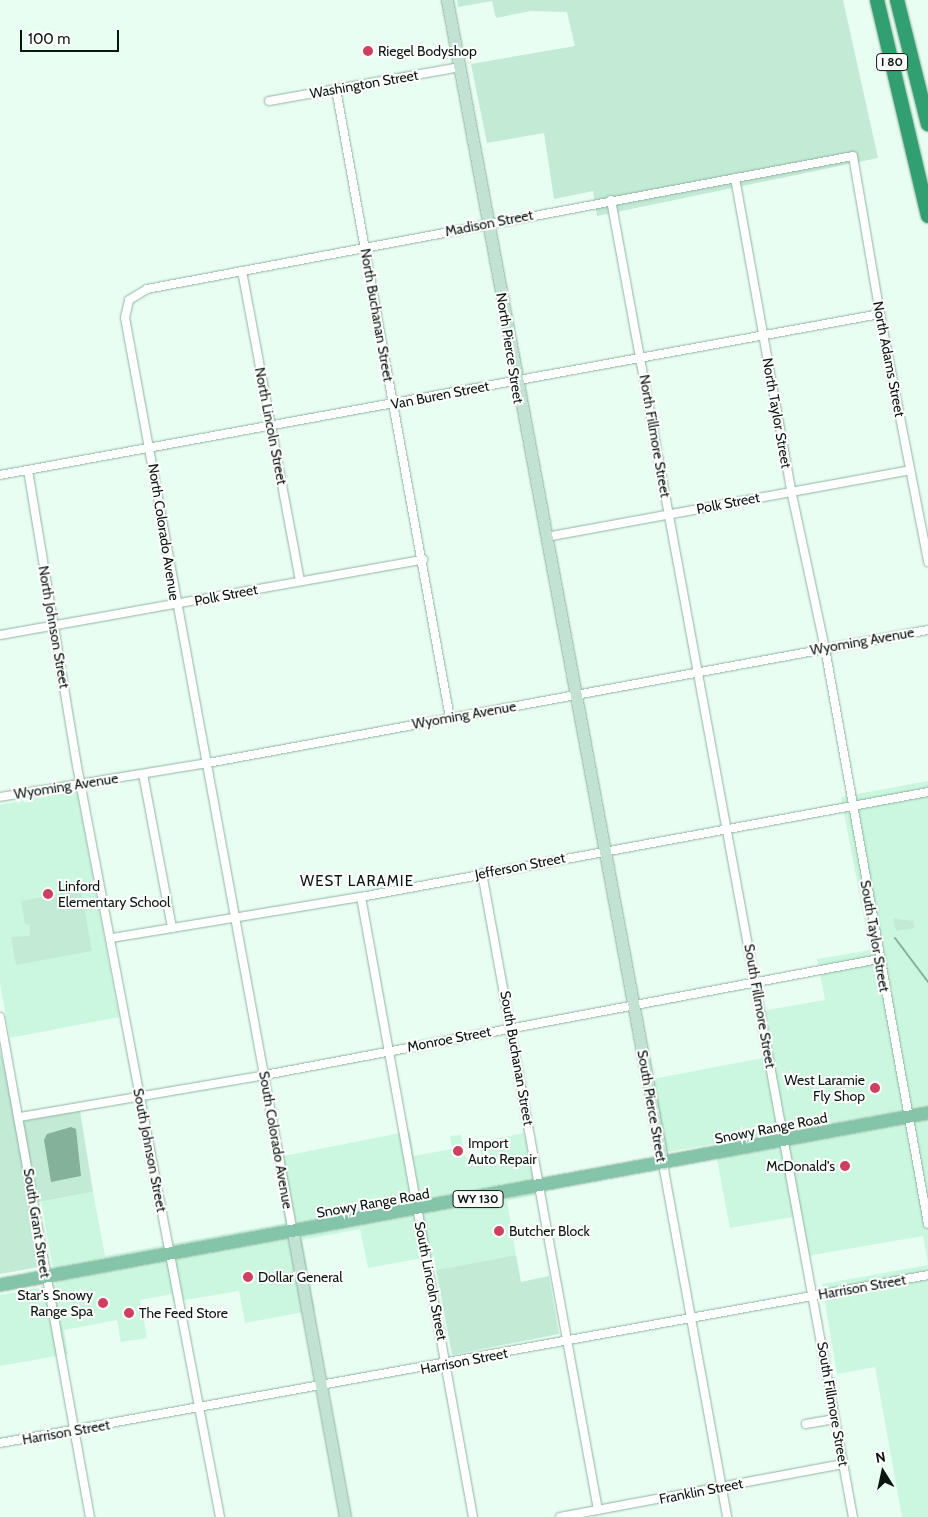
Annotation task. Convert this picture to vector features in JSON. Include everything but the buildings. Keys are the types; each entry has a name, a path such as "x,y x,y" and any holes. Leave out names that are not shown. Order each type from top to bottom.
{"highway":[{"name":"I 80","path":"876,0 928,216"},
{"name":"I 80","path":"897,0 928,122"}],"main road":[{"name":"North Pierce Street","path":"447,0 490,223 515,381 575,695"},
{"name":"South Pierce Street","path":"575,695 606,850 663,1164"},
{"name":"Snowy Range Road","path":"3,1283 293,1233 928,1113"},
{"name":"South Colorado Avenue","path":"293,1233 345,1517"}],"street":[{"name":"Washington Street","path":"269,101 459,67"},
{"name":"North Buchanan Street","path":"336,89 361,235 366,246 392,404 423,560 450,718"},
{"name":"Madison Street","path":"128,300 147,289 366,246 853,156"},
{"name":"North Adams Street","path":"853,156 880,314 928,562"},
{"name":"North Taylor Street","path":"735,178 791,490 825,648"},
{"name":"North Fillmore Street","path":"611,200 698,672"},
{"name":"North Lincoln Street","path":"242,271 300,581"},
{"name":"North Colorado Avenue","path":"128,300 125,318 150,448 176,604 208,763"},
{"name":"Van Buren Street","path":"0,475 880,314"},
{"name":"North Johnson Street","path":"28,470 81,783"},
{"name":"Polk Street","path":"546,537 791,490 910,470"},
{"name":"Polk Street","path":"0,636 423,560"},
{"name":"Wyoming Avenue","path":"0,797 208,763 928,630"},
{"name":"South Taylor Street","path":"825,648 879,960 928,1224"},
{"name":"South Fillmore Street","path":"698,672 814,1295 853,1517"},
{"name":"South Colorado Avenue","path":"208,763 293,1233"},
{"path":"143,774 172,928"},
{"name":"South Johnson Street","path":"81,783 112,938 140,1097 220,1517"},
{"name":"Jefferson Street","path":"112,938 361,897 727,827 928,792"},
{"name":"South Buchanan Street","path":"482,873 512,1028 598,1510"},
{"name":"South Lincoln Street","path":"361,897 473,1517"},
{"name":"Monroe Street","path":"20,1116 265,1075 756,981 879,960"},
{"name":"South Grant Street","path":"0,1017 20,1116 46,1277 90,1517"},
{"name":"South Pierce Street","path":"663,1164 727,1517"},
{"name":"Harrison Street","path":"0,1444 928,1275"},
{"path":"806,1424 835,1419"},
{"name":"Franklin Street","path":"560,1517 843,1464"}],"shaded area":[{"path":"457,0 843,0 878,158 597,216 593,191 554,199 544,133 487,143 471,64 575,46 567,12 531,11 496,18 492,1 458,7"},
{"path":"928,781 928,1263 923,1236 801,1257 793,1217 730,1228 714,1144 655,1154 642,1081 763,1058 756,1012 825,1000 817,959 870,950 841,797"},
{"name":"Linford Elementary School","path":"77,791 119,1017 10,1038 0,984 0,805"},
{"path":"81,890 92,951 16,965 11,937 30,936 30,925 25,924 21,901"},
{"path":"893,918 913,921 915,928 896,931"},
{"path":"0,1049 17,1122 80,1111 93,1192 28,1204 39,1267 0,1274"},
{"path":"71,1127 76,1129 81,1176 51,1182 44,1140 47,1134"},
{"path":"410,1131 414,1156 452,1149 450,1136 461,1135 465,1158 481,1155 478,1142 524,1133 537,1195 507,1201 516,1255 436,1270 434,1256 368,1268 360,1229 302,1240 315,1310 245,1323 239,1291 173,1302 172,1294 140,1300 147,1338 121,1342 117,1320 64,1330 68,1354 0,1366 0,1295 56,1285 41,1202 93,1192 105,1256 285,1223 274,1158"},
{"path":"516,1255 521,1282 549,1276 559,1334 452,1355 436,1270"},
{"path":"928,1265 928,1517 902,1517 875,1367 837,1374 822,1284"}],"waterway":[{"path":"895,938 928,982"}],"place":[{"name":"Riegel Bodyshop","path":"368,51"},
{"name":"Linford Elementary School","path":"48,894"},
{"name":"West Laramie Fly Shop","path":"875,1088"},
{"name":"Import Auto Repair","path":"458,1151"},
{"name":"McDonald's","path":"845,1166"},
{"name":"Butcher Block","path":"499,1231"},
{"name":"Dollar General","path":"248,1277"},
{"name":"Star's Snowy Range Spa","path":"103,1303"},
{"name":"The Feed Store","path":"129,1313"}],"district":[{"name":"WEST LARAMIE","path":"357,882"}]}
